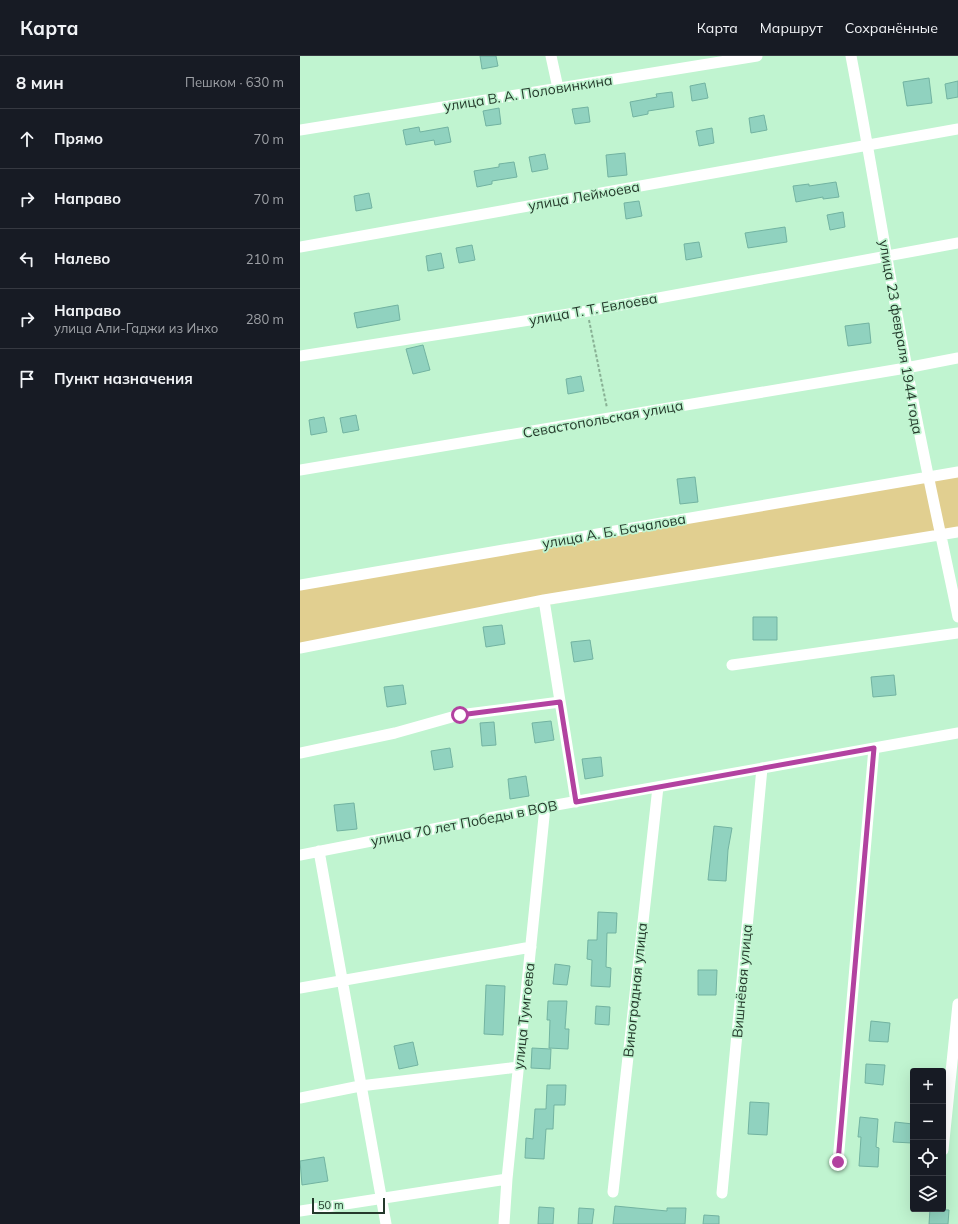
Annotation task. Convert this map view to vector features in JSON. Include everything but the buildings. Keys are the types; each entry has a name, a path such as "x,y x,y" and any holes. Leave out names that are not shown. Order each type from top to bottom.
{"street":[{"path":"551,56 558,88"},
{"name":"улица В. А. Половинкина","path":"300,130 757,56"},
{"name":"улица 23 февраля 1944 года","path":"851,56 868,145 906,368 927,477 958,617"},
{"name":"улица Леймоева","path":"300,247 958,129"},
{"name":"улица Т. Т. Евлоева","path":"300,356 588,311 958,243"},
{"name":"Севастопольская улица","path":"300,470 958,358"},
{"name":"улица А. Б. Бачалова","path":"300,585 958,472"},
{"path":"300,648 544,600 958,532"},
{"path":"544,600 576,802"},
{"path":"732,665 958,632"},
{"path":"300,753 395,733 460,715 560,702"},
{"name":"улица 70 лет Победы в ВОВ","path":"300,855 545,807 958,733"},
{"path":"838,1162 874,748"},
{"name":"Вишнёвая улица","path":"722,1193 762,768"},
{"name":"Виноградная улица","path":"613,1192 658,787"},
{"name":"улица Тумгоева","path":"504,1224 518,1067 545,807"},
{"path":"319,851 386,1224"},
{"path":"300,988 531,948"},
{"path":"944,1140 958,1004"},
{"path":"300,1098 360,1086 518,1067"},
{"path":"300,1211 507,1180"}],"path":[{"path":"588,311 609,418"}],"shaded area":[{"path":"958,472 958,532 300,649 300,585"}],"route":[{"path":"460,715 560,702 576,802 874,748 838,1162"}]}
